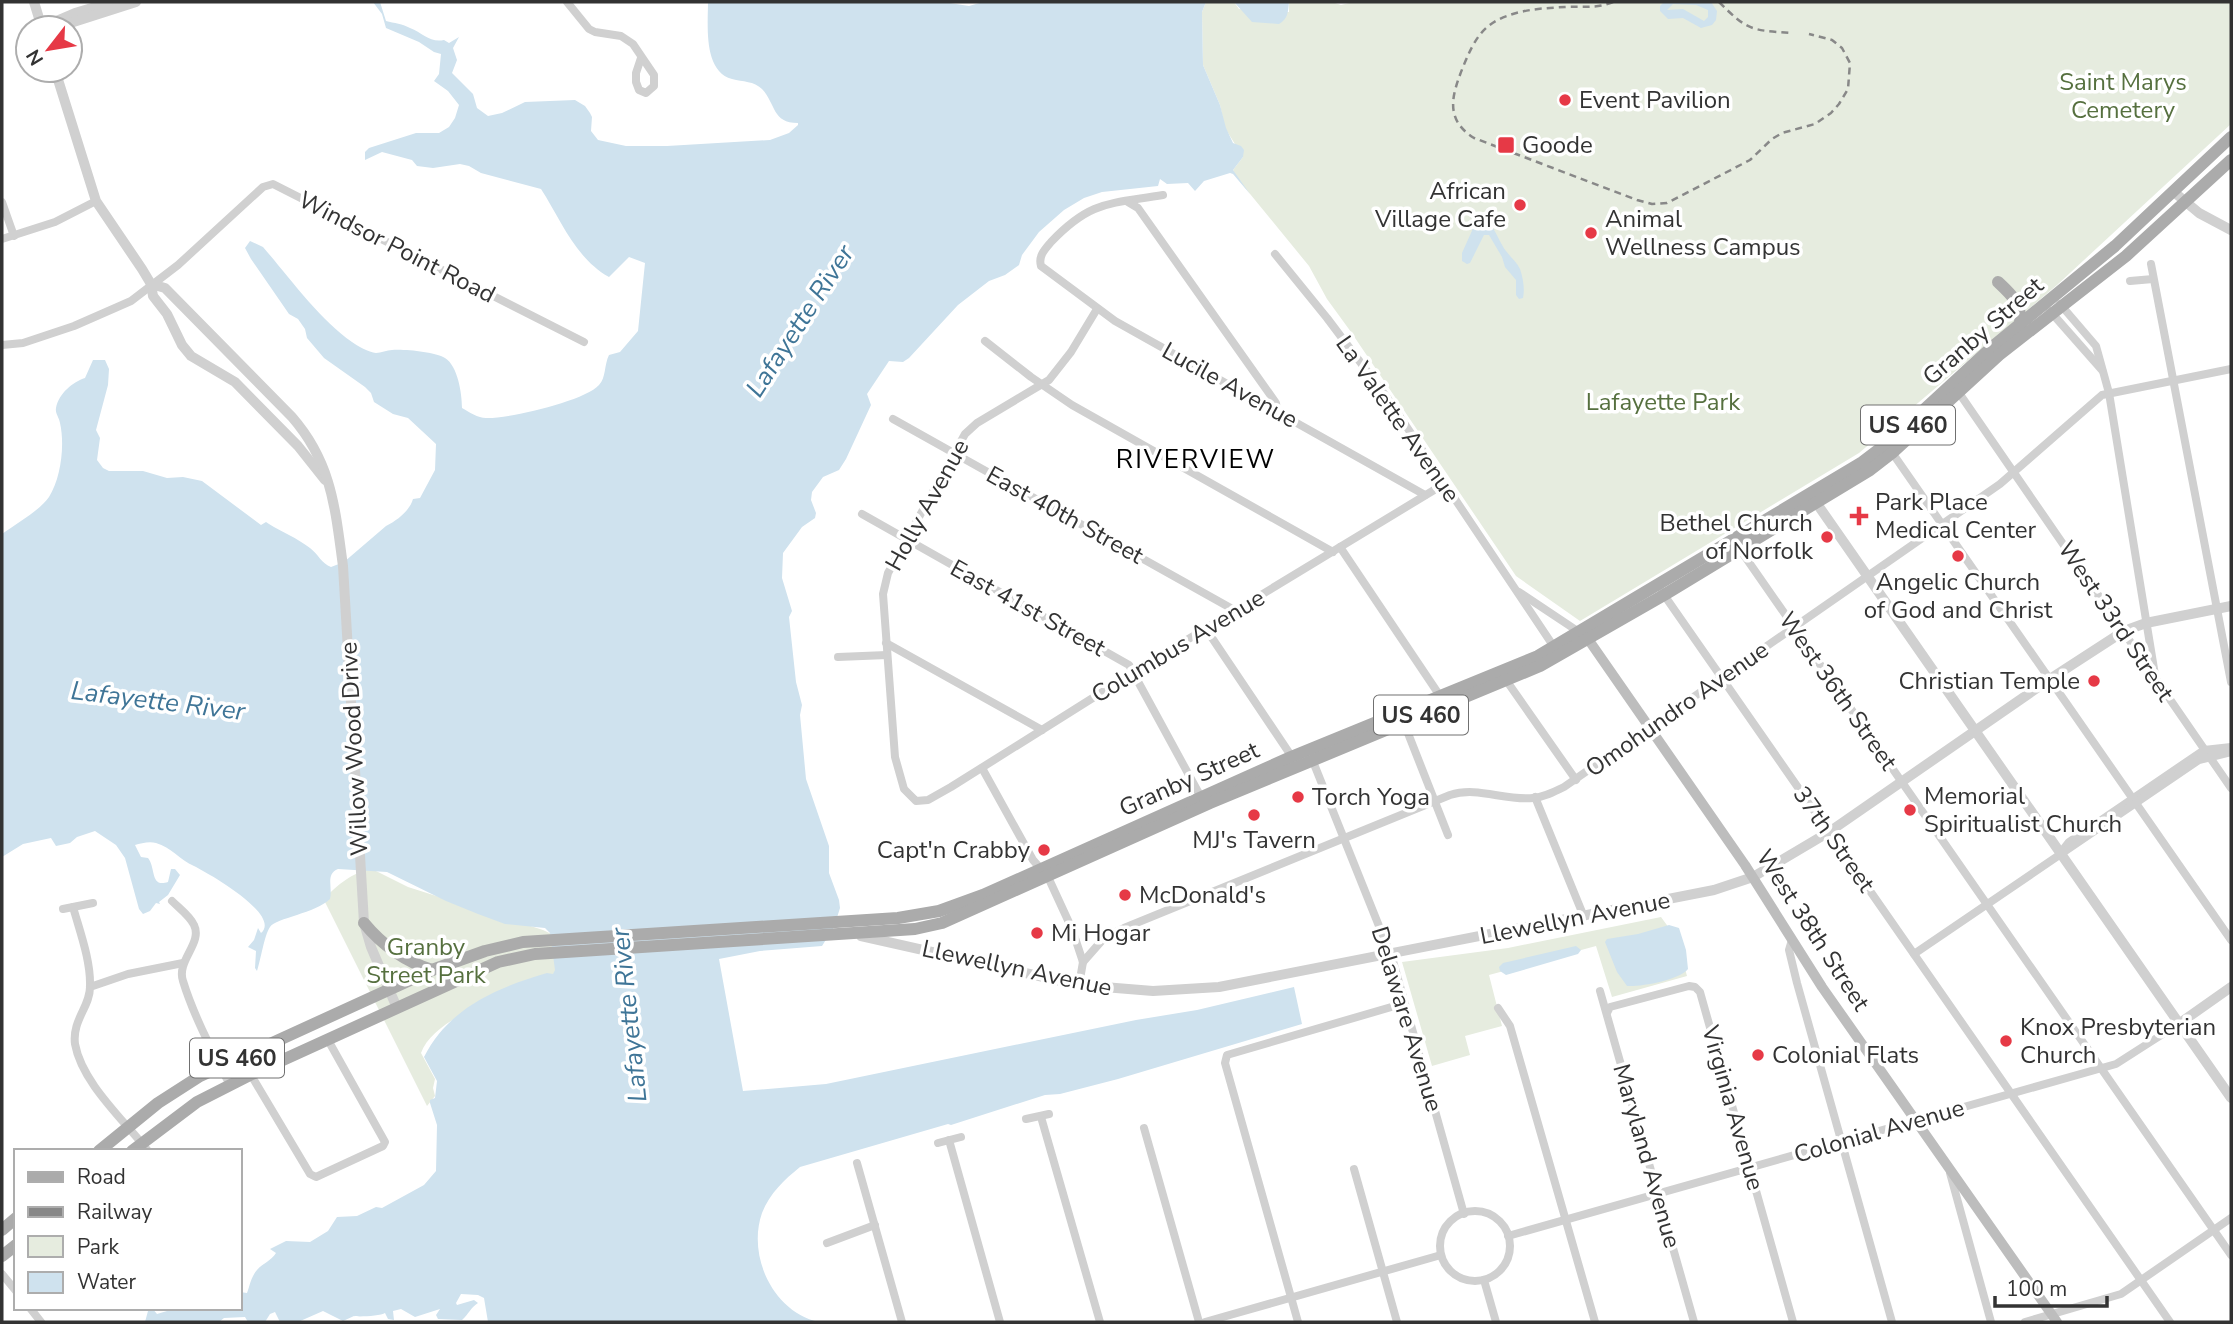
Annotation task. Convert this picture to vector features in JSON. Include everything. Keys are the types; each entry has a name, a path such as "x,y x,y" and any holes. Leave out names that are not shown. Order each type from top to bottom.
{"main road":[{"name":"US 460","path":"2174,192 2231,137"},
{"name":"US 460","path":"2185,203 2231,160"},
{"name":"Granby Street","path":"1956,388 1999,355 2174,192"},
{"name":"Granby Street","path":"101,1149 178,1088 220,1066 432,970 512,944 592,936 849,927 915,929 942,923 1203,800 1402,717 1540,666 1584,636 1813,498 1870,470 1889,448 1956,388 2020,324 2053,306 2126,256 2185,203"},
{"path":"1998,282 2016,300 2020,310 2020,324"},
{"name":"Granby Street","path":"1402,717 1440,696 1584,636"},
{"name":"West 38th Street","path":"1584,636 1651,727 1792,940 2054,1319"},
{"path":"364,923 395,953 432,970"},
{"name":"Granby Street","path":"141,1148 178,1114 230,1085 470,973 515,958 849,927"}],"street":[{"path":"73,14 112,2"},
{"path":"84,19 136,2"},
{"path":"567,2 589,29 602,34 615,34 628,40 640,53 641,58"},
{"name":"Willow Wood Drive","path":"59,84 96,201 151,284 153,296 167,314 187,352 235,382 298,446 329,486"},
{"name":"Windsor Point Road","path":"2,345 23,343 99,316 131,301 178,265 263,187 272,184 584,342"},
{"path":"2174,192 2207,218 2231,230"},
{"path":"1126,201 1163,195"},
{"path":"2,239 55,222 96,201"},
{"path":"1126,201 1138,208 1276,403 1277,412"},
{"name":"Lucile Avenue","path":"1126,201 1100,205 1076,219 1046,247 1041,256 1041,266 1097,309 1426,495"},
{"path":"2,202 14,236"},
{"name":"La Valette Avenue","path":"1275,254 1388,399 1553,647"},
{"path":"2151,264 2231,681"},
{"path":"2130,281 2153,279"},
{"name":"Willow Wood Drive","path":"151,284 164,288 292,417 318,452 329,486 340,543 364,923 371,947 397,1008"},
{"path":"2053,306 2104,372 2155,678"},
{"name":"Holly Avenue","path":"911,797 904,789 895,757 884,583 965,434 977,423 1049,380 1071,352 1097,309"},
{"path":"985,341 1041,385 1127,437 1337,550 1440,696"},
{"name":"Omohundro Avenue","path":"1083,962 1105,937 1124,928 1460,792 1535,797 1555,791 1576,780 2015,473 2093,401 2109,393 2231,369"},
{"name":"West 33rd Street","path":"1956,388 2231,789"},
{"name":"East 40th Street","path":"892,419 1236,611"},
{"path":"1889,448 2231,940"},
{"name":"Columbus Avenue","path":"911,797 916,801 928,800 1444,484"},
{"path":"1813,498 2231,1098"},
{"name":"East 41st Street","path":"862,514 1129,665 1203,800"},
{"name":"West 36th Street","path":"1737,544 2231,1255"},
{"name":"La Valette Avenue","path":"1514,588 1584,636"},
{"name":"37th Street","path":"1661,591 2170,1322"},
{"name":"Llewellyn Avenue","path":"849,927 1079,985 1153,991 1219,987 1714,890 1752,877 1829,832 2124,631 2146,623 2231,606"},
{"path":"1206,629 1294,761"},
{"path":"886,643 1042,730"},
{"path":"838,657 887,654"},
{"path":"1506,680 1576,780"},
{"path":"1402,717 1448,835"},
{"path":"1914,954 2060,853 2072,848 2134,801 2206,753 2231,750"},
{"name":"Delaware Avenue","path":"1310,755 1391,955 1464,1214"},
{"path":"982,768 1033,859 1045,873 1072,929 1083,962 1079,985"},
{"path":"1535,797 1584,917"},
{"path":"172,901 193,922 196,930 183,963 183,981 230,1085"},
{"path":"63,909 93,903"},
{"path":"73,907 86,957 90,987 76,1024 75,1043 89,1078 129,1126 141,1148"},
{"path":"1792,940 1789,950 1892,1322"},
{"path":"90,987 128,974 183,963"},
{"name":"Virginia Avenue","path":"1607,1013 1610,1007 1637,999 1689,986 1698,989 1793,1322"},
{"name":"Colonial Avenue","path":"1508,1236 2102,1069 2116,1064 2231,987"},
{"name":"Maryland Avenue","path":"1600,991 1694,1322"},
{"path":"1298,1322 1225,1063 1227,1055 1405,1003"},
{"path":"1498,1008 1510,1026 1595,1322"},
{"path":"243,1056 310,1174 316,1177 383,1146 385,1142 328,1040"},
{"path":"1026,1119 1045,1115 1100,1322"},
{"path":"1144,1128 1199,1322"},
{"path":"938,1143 961,1136"},
{"path":"949,1140 1000,1322"},
{"path":"857,1163 902,1322"},
{"path":"1948,1166 1991,1322"},
{"path":"1354,1168 1397,1322"},
{"path":"1464,1214 1488,1214 1502,1224 1508,1236 1510,1249 1505,1263 1496,1274 1484,1280 1471,1281 1457,1276 1441,1255 1444,1232 1453,1220 1464,1214"},
{"path":"2025,1322 2054,1319 2115,1297 2231,1218"},
{"path":"827,1243 834,1238 875,1225"},
{"path":"1205,1322 1441,1255"},
{"path":"2,1274 14,1289"},
{"path":"1484,1280 1496,1322"}],"green space":[{"path":"1206,2 1234,2 1239,9 1289,12 1289,2 1332,2 1341,5 1354,2 2231,2 2231,124 2057,285 1859,453 1580,621 1516,576 1327,299 1309,266 1237,178 1233,170 1243,157 1225,128 1220,105 1203,65 1202,12"},
{"name":"Granby Street Park","path":"366,870 376,871 408,887 543,930 560,938 555,978 480,1006 443,1027 429,1039 421,1053 435,1079 435,1096 427,1106 324,900 343,882"},
{"path":"1661,917 1677,939 1687,976 1612,997 1596,946 1489,975 1502,1026 1465,1036 1470,1055 1432,1066 1402,962 1508,948"}],"water":[{"name":"Lafayette River","path":"373,2 380,2 386,21 435,40 449,43 459,37 453,48 457,60 452,73 473,94 477,108 488,116 502,113 525,102 575,100 590,113 591,131 598,140 626,146 667,146 770,140 789,133 798,125 779,116 759,86 732,79 716,67 709,46 708,2 943,2 969,6 983,2 1206,2 1202,12 1203,65 1233,143 1244,150 1243,157 1233,170 1250,194 1230,173 1204,181 1195,191 1188,183 1167,184 1160,179 1158,186 1102,192 1084,198 1064,210 1039,232 1022,255 1019,265 1005,275 989,281 958,305 909,358 903,362 889,361 867,394 871,405 846,459 839,470 823,477 812,492 815,518 802,527 783,553 782,578 792,611 789,617 796,682 802,705 800,715 806,779 829,846 829,873 840,908 834,927 822,946 760,951 719,959 743,1091 826,1084 1136,1020 1197,1010 1294,987 1302,1024 1118,1079 1060,1094 1045,1095 951,1125 800,1167 778,1187 765,1206 758,1230 758,1247 761,1264 777,1294 789,1307 819,1322 488,1322 484,1298 461,1294 457,1305 474,1300 478,1303 462,1320 438,1319 436,1315 440,1309 415,1317 401,1309 393,1311 394,1320 388,1319 385,1313 354,1316 343,1321 323,1311 298,1322 280,1322 275,1312 270,1314 265,1322 248,1322 245,1317 224,1318 219,1322 145,1322 149,1310 157,1314 170,1310 242,1310 242,1292 247,1293 255,1273 276,1253 270,1249 286,1241 310,1242 328,1231 337,1217 357,1216 376,1207 382,1208 424,1185 436,1171 437,1125 430,1100 435,1098 437,1081 424,1057 434,1040 460,1013 476,1002 510,986 547,973 553,974 555,970 550,933 545,928 505,924 446,901 387,872 334,871 330,899 316,908 270,927 257,971 256,951 248,947 258,928 261,933 265,925 261,916 241,895 161,845 151,842 135,845 141,857 148,858 158,882 168,882 171,869 175,869 180,875 160,904 156,903 150,911 143,914 139,909 125,858 116,845 95,831 77,837 70,843 56,846 51,838 23,844 2,857 2,534 39,508 49,497 59,471 62,451 60,421 56,410 58,403 67,389 85,378 93,360 105,360 109,369 108,385 96,430 100,438 97,460 103,468 109,471 143,471 167,478 183,477 202,481 261,525 266,522 305,544 331,567 344,562 403,514 413,499 420,498 435,470 436,444 408,418 393,414 374,402 365,387 324,358 307,338 298,319 289,314 251,259 245,248 250,241 263,247 317,310 340,333 357,345 376,353 390,350 412,351 445,358 456,374 462,408 483,418 511,416 546,408 591,391 601,382 609,355 620,352 638,331 645,263 629,257 609,277 597,269 578,249 541,189 481,173 460,164 433,168 417,166 412,160 382,152 365,160 365,152 369,148 416,133 439,133 449,127 459,105 448,91 434,81 439,74 441,54 386,28 382,14"},
{"path":"1234,2 1289,2 1286,17 1279,24 1252,22"},
{"path":"1664,2 1711,2 1717,11 1716,20 1712,25 1701,28 1683,18 1668,19 1660,11","holes":["1673,4 1696,5 1708,10 1708,17 1704,21 1683,9 1667,10"]},
{"path":"1474,214 1490,223 1519,267 1523,298 1519,299 1516,295 1516,280 1505,267 1489,235 1484,235 1470,263 1462,261 1462,253 1475,224 1471,217"},
{"path":"1669,925 1679,928 1686,950 1688,969 1668,979 1627,986 1617,972 1605,942 1607,939"},
{"path":"1576,946 1581,950 1578,954 1506,975 1500,971 1499,967 1503,963"}],"railway":[{"path":"1613,2 1596,6 1521,12 1498,20 1484,30 1467,58 1454,97 1454,115 1464,131 1474,138 1637,200 1652,204 1667,203 1750,160 1782,133 1815,124 1839,104 1848,89 1850,63 1842,48 1832,40 1809,34"},
{"path":"1719,2 1744,24 1758,30 1791,33"}],"place":[{"name":"Event Pavilion","path":"1565,100"},
{"name":"Goode","path":"1506,145"},
{"name":"African Village Cafe","path":"1520,205"},
{"name":"Animal Wellness Campus","path":"1591,233"},
{"name":"Park Place Medical Center","path":"1859,516"},
{"name":"Bethel Church of Norfolk","path":"1827,537"},
{"name":"Angelic Church of God and Christ","path":"1958,556"},
{"name":"Christian Temple","path":"2094,681"},
{"name":"Torch Yoga","path":"1298,797"},
{"name":"Memorial Spiritualist Church","path":"1910,810"},
{"name":"MJ's Tavern","path":"1254,815"},
{"name":"Capt'n Crabby","path":"1044,850"},
{"name":"McDonald's","path":"1125,895"},
{"name":"Mi Hogar","path":"1037,933"},
{"name":"Knox Presbyterian Church","path":"2006,1041"},
{"name":"Colonial Flats","path":"1758,1055"}],"district":[{"name":"RIVERVIEW","path":"1196,459"}],"park label":[{"name":"Saint Marys Cemetery","path":"2123,96"},
{"name":"Lafayette Park","path":"1663,402"}]}
